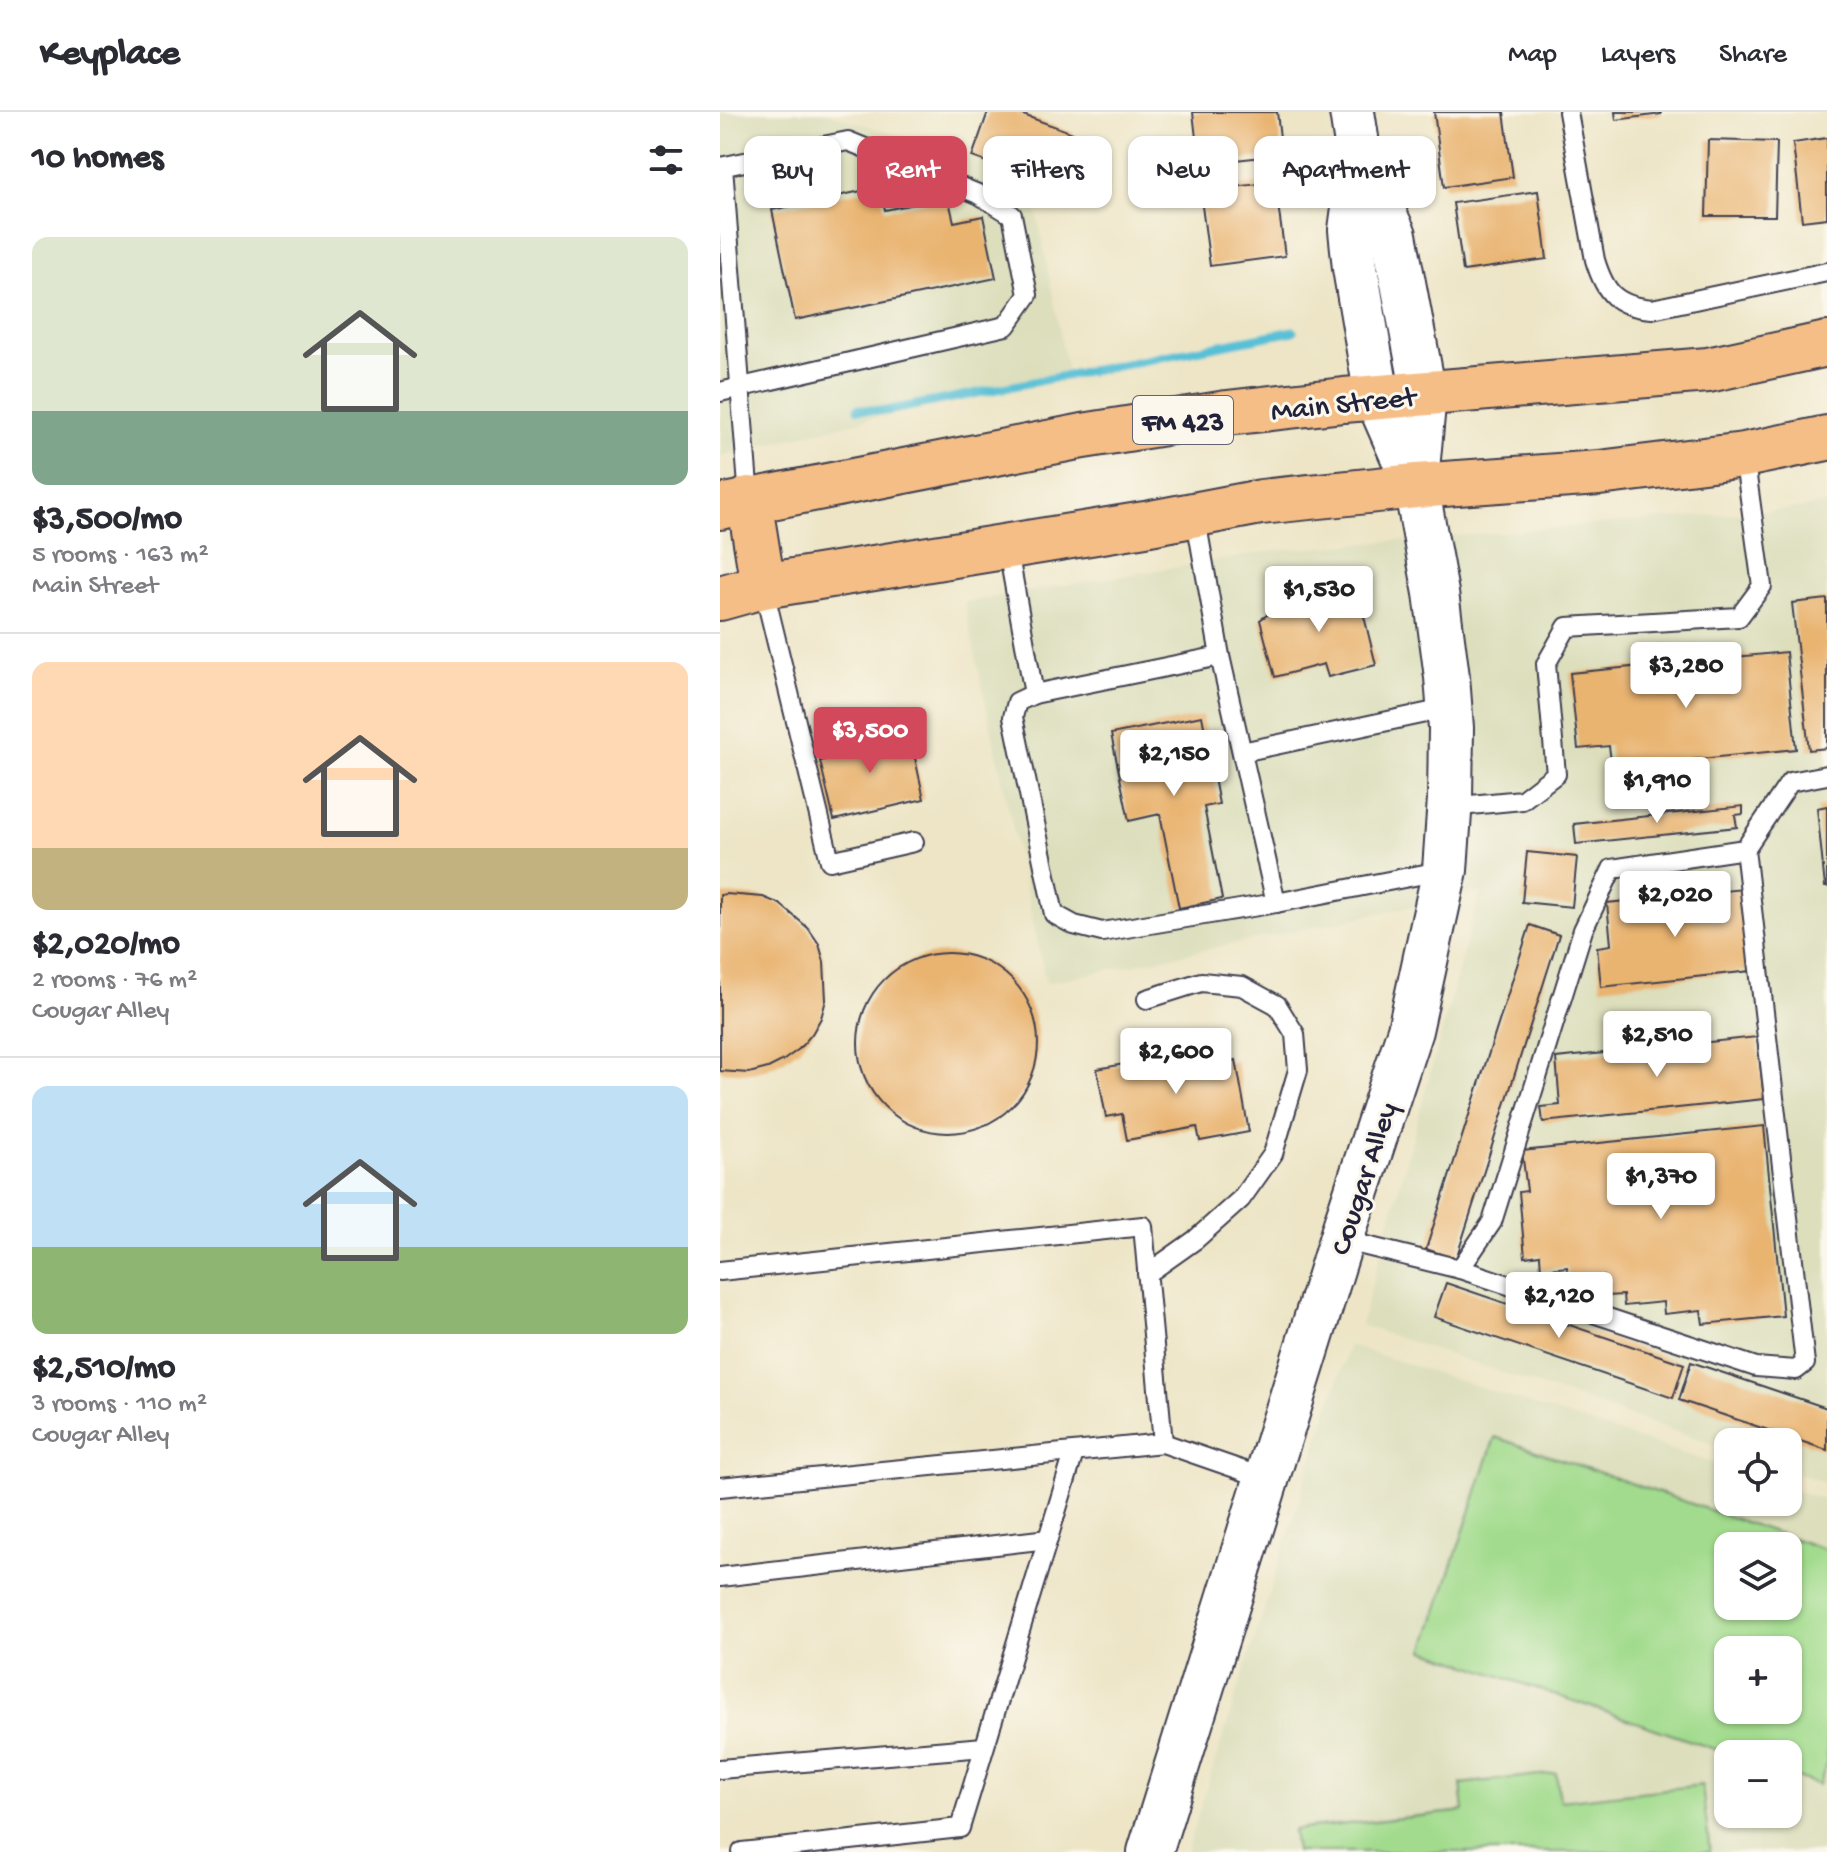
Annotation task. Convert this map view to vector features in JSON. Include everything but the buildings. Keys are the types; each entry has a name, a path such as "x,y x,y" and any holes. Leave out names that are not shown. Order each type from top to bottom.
{"main road":[{"name":"Main Street","path":"734,503 1098,434 1227,413 1377,397 1708,370 1827,344"},
{"path":"720,598 763,586 1261,502 1416,486 1599,473 1744,455 1827,438"},
{"path":"734,503 763,586"}],"street":[{"path":"1352,112 1356,136"},
{"path":"1354,208 1351,230 1377,397 1416,486"},
{"path":"1381,208 1394,235 1424,394 1416,486"},
{"name":"Cougar Alley","path":"1150,1852 1410,1030 1445,870 1450,807 1449,708 1436,593 1416,486"}],"lane":[{"path":"1568,112 1601,281 1623,304 1652,309 1827,272"},
{"path":"720,392 741,389 1006,326 1028,295 1012,215 978,194 848,141 721,167 741,389 734,503"},
{"path":"1450,807 1522,800 1556,774 1546,664 1567,627 1739,617 1762,586 1744,455"},
{"path":"1195,513 1220,656 1276,903"},
{"path":"1007,544 1034,694"},
{"path":"763,586 830,861 914,842"},
{"path":"1220,656 1034,694 1017,702 1013,717 1054,914 1074,925 1102,932 1276,903 1445,870"},
{"path":"1242,752 1449,708"},
{"path":"1342,1240 1460,1269 1756,1367 1796,1370 1805,1363 1745,849 1790,782 1827,775"},
{"path":"1460,1269 1492,1222 1583,930 1612,869 1745,849"},
{"path":"1147,999 1201,982 1242,986 1277,1005 1295,1034 1298,1070 1273,1154 1241,1199 1195,1240 1147,1274"},
{"path":"720,1271 1143,1226 1163,1443"},
{"path":"720,1487 1163,1443 1267,1479"},
{"path":"742,1852 960,1828 1074,1453"},
{"path":"720,1577 1048,1539"},
{"path":"720,1769 984,1747"}],"shaded area":[{"path":"720,112 824,112 901,136 857,136 857,208 967,208 967,156 983,161 983,208 1036,208 1067,370 720,456"},
{"path":"1827,503 1827,1483 1802,1475 1802,1428 1714,1428 1714,1444 1361,1325 1480,892 1046,983 964,602 1280,550 1801,508"},
{"path":"1349,1345 1714,1463 1714,1516 1802,1516 1802,1492 1827,1500 1827,1852 1186,1852"}],"green space":[{"path":"1495,1437 1714,1512 1714,1516 1727,1516 1774,1532 1714,1532 1714,1620 1802,1620 1802,1541 1827,1550 1827,1762 1819,1785 1802,1779 1802,1740 1714,1740 1714,1749 1424,1650"},
{"path":"1556,1773 1560,1801 1702,1785 1710,1852 1296,1852 1293,1830 1464,1811 1461,1784"}],"waterway":[{"path":"858,409 886,411 1293,331"}]}
